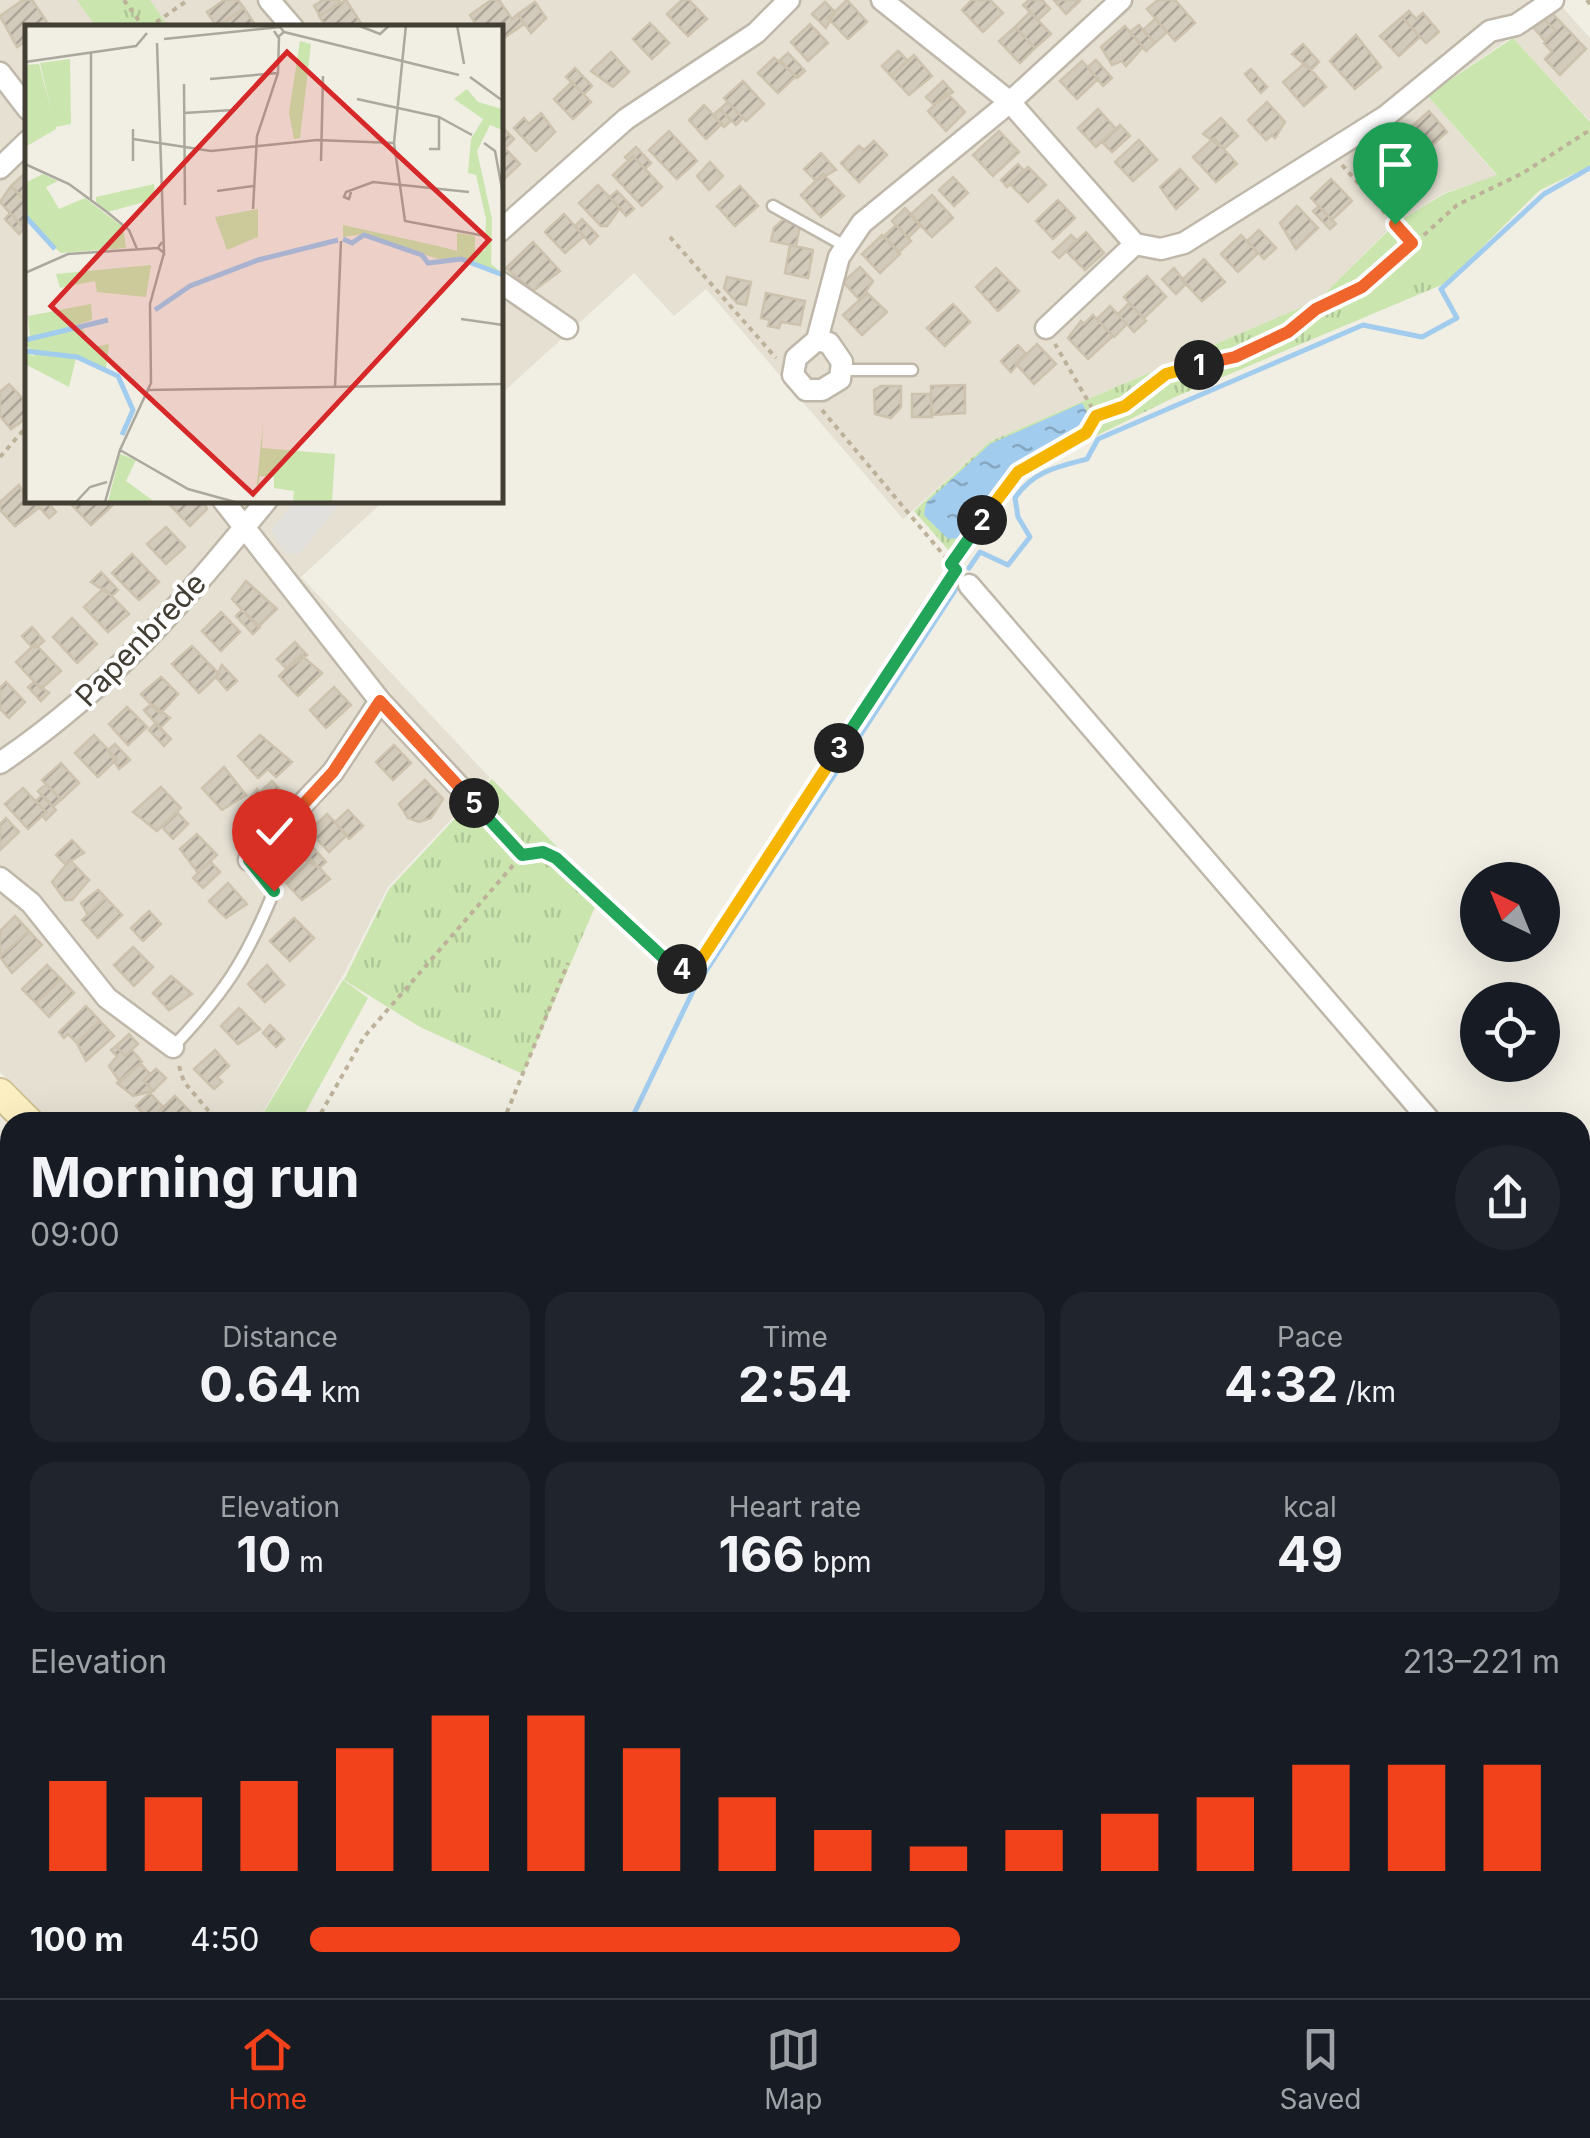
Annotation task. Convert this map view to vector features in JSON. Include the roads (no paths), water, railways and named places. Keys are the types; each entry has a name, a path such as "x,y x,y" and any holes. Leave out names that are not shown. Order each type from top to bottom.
{"main road":[{"path":"0,1093 19,1112"}],"street":[{"path":"269,0 290,25"},
{"path":"502,229 626,119 756,32 790,0"},
{"path":"882,0 1010,102 1135,244 1161,249 1184,243 1331,153 1386,116 1490,30 1516,25 1553,0"},
{"path":"817,340 829,343 842,362 840,379 822,390 799,382 796,358 817,340 829,284 845,246 873,211 1010,102 1121,0"},
{"path":"0,72 25,105"},
{"path":"0,168 25,144"},
{"path":"1046,328 1135,244"},
{"path":"502,283 567,328"},
{"path":"224,502 380,701 470,798"},
{"name":"Papenbrede","path":"0,763 70,715 171,617 265,502"},
{"path":"962,577 1423,1112"},
{"path":"249,860 333,772 380,701"},
{"path":"0,878 31,903 107,998 173,1047"}],"lane":[{"path":"774,206 845,246"},
{"path":"840,370 912,370"},
{"path":"173,1047 226,991 258,932 274,891 249,860"}],"water":[{"path":"1082,403 1090,418 1070,434 1010,466 960,538 948,539 924,515 926,503 990,444"}],"waterway":[{"path":"969,568 980,552 1008,565 1030,537 1018,517 1015,498 1038,476 1087,459 1098,439 1363,325 1422,337 1457,318 1441,289 1544,194 1590,168"},
{"path":"635,1112 693,991 956,589"}]}
